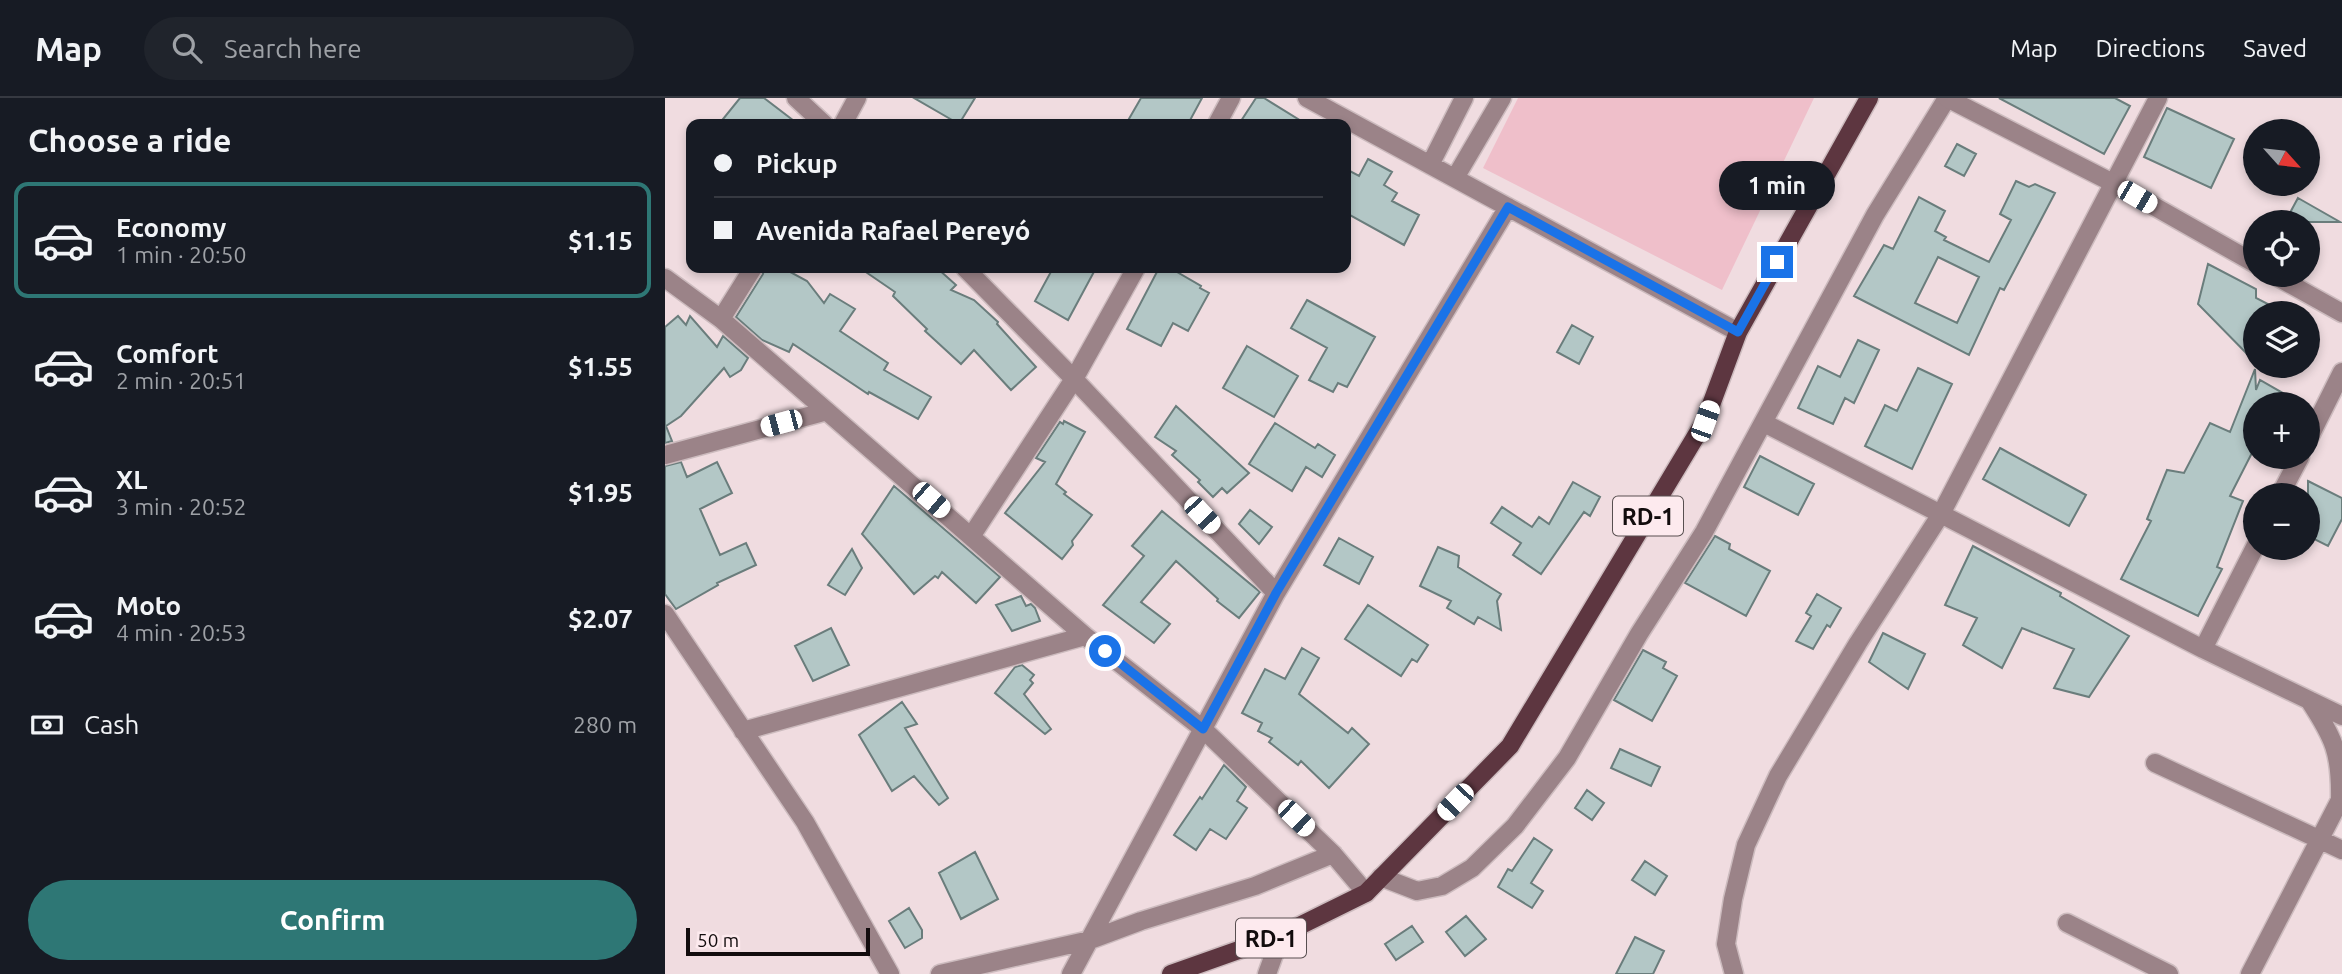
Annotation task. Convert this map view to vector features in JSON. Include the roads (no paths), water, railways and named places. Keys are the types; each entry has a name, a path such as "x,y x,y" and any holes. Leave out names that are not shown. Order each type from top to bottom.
{"main road":[{"name":"RD-1","path":"1171,974 1281,934 1366,893 1510,746 1705,421 1738,332 1869,98"}],"street":[{"path":"796,98 819,119"},
{"path":"846,119 857,98"},
{"path":"1220,119 1231,98"},
{"path":"1307,98 1346,119"},
{"path":"1430,164 1464,98"},
{"path":"1455,178 1502,98"},
{"path":"1381,877 1417,891 1442,886 1472,868 1515,826 1567,758 1639,634 1705,531 1875,215 1947,98 2113,183 2243,257"},
{"path":"1734,974 1726,944 1733,899 1747,845 1778,776 1858,643 1941,514 2158,98"},
{"path":"1351,122 1738,332"},
{"path":"1072,974 1276,593 1508,207"},
{"path":"721,319 750,273"},
{"path":"970,273 1276,593"},
{"path":"972,536 1074,379 1133,273"},
{"path":"665,278 721,319 1085,636 1203,729 1333,854 1366,893"},
{"path":"2295,287 2342,313"},
{"path":"2320,416 2342,372"},
{"path":"665,455 828,411"},
{"path":"1764,424 2203,649 2342,716"},
{"path":"2203,649 2248,560"},
{"path":"665,614 805,822 890,974"},
{"path":"743,731 1085,636"},
{"path":"2250,974 2341,799 2336,748 2329,729 2309,700"},
{"path":"2155,763 2342,850"},
{"path":"940,974 1090,940 1140,921 1255,886 1333,854"},
{"path":"2067,923 2169,974"},
{"path":"1268,974 1281,934"}]}
